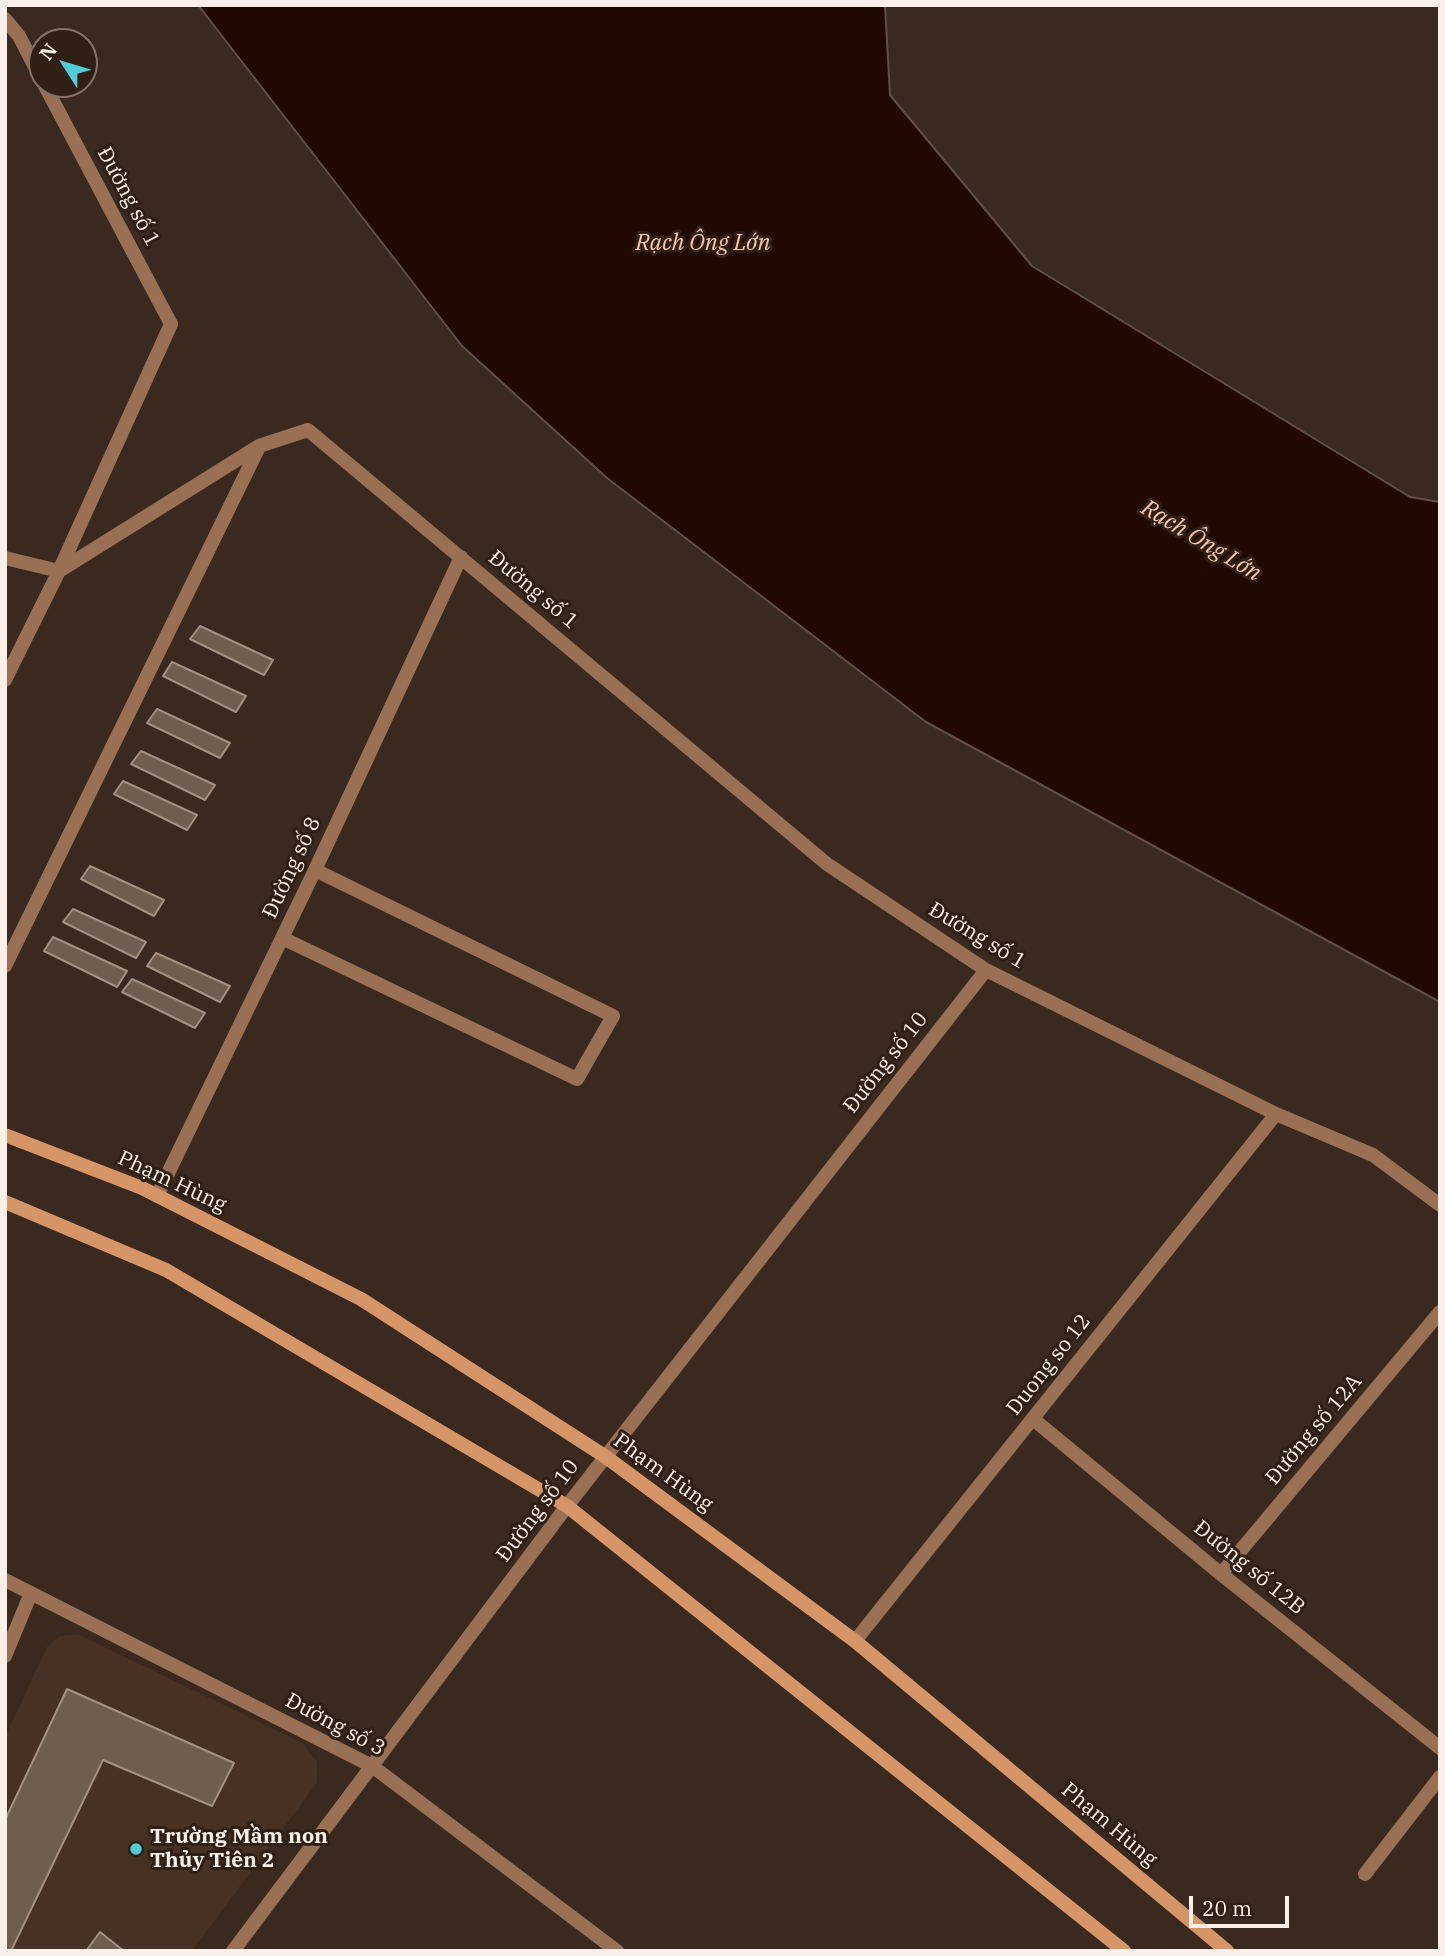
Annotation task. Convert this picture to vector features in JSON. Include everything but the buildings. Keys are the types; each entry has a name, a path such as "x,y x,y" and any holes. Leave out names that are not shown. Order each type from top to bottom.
{"main road":[{"name":"Phạm Hùng","path":"5,1135 157,1196 361,1299 606,1457 855,1641 1227,1951"},
{"path":"5,1202 166,1269 567,1507 1124,1951"}],"street":[{"name":"Đường số 1","path":"5,19 19,36 28,53"},
{"name":"Đường số 1","path":"51,98 171,324 59,571"},
{"name":"Đường số 1","path":"59,571 259,446 309,430 827,864 985,970 1276,1114 1373,1155 1440,1205"},
{"path":"5,966 259,446"},
{"name":"Đường số 8","path":"157,1196 315,870 461,557"},
{"path":"5,558 59,571 5,680"},
{"path":"282,938 577,1079 613,1017 315,870"},
{"name":"Đường số 10","path":"233,1951 567,1507 985,970"},
{"name":"Duong so 12","path":"855,1641 1276,1114"},
{"name":"Đường số 12A","path":"1221,1574 1440,1312"},
{"name":"Đường số 12B","path":"1033,1419 1221,1574 1440,1748"},
{"name":"Đường số 3","path":"5,1580 372,1766 617,1951"},
{"path":"5,1656 31,1593"},
{"path":"1365,1874 1440,1777"}],"shaded area":[{"name":"Trường Mầm non Thủy Tiên 2","path":"78,1634 302,1743 317,1761 317,1783 192,1951 5,1951 5,1737 47,1647 60,1636"}],"water":[{"name":"Rạch Ông Lớn","path":"198,5 885,5 890,95 1032,266 1410,497 1440,502 1440,1002 926,722 607,478 462,346"}],"place":[{"name":"Trường Mầm non Thủy Tiên 2","path":"136,1849"}]}
